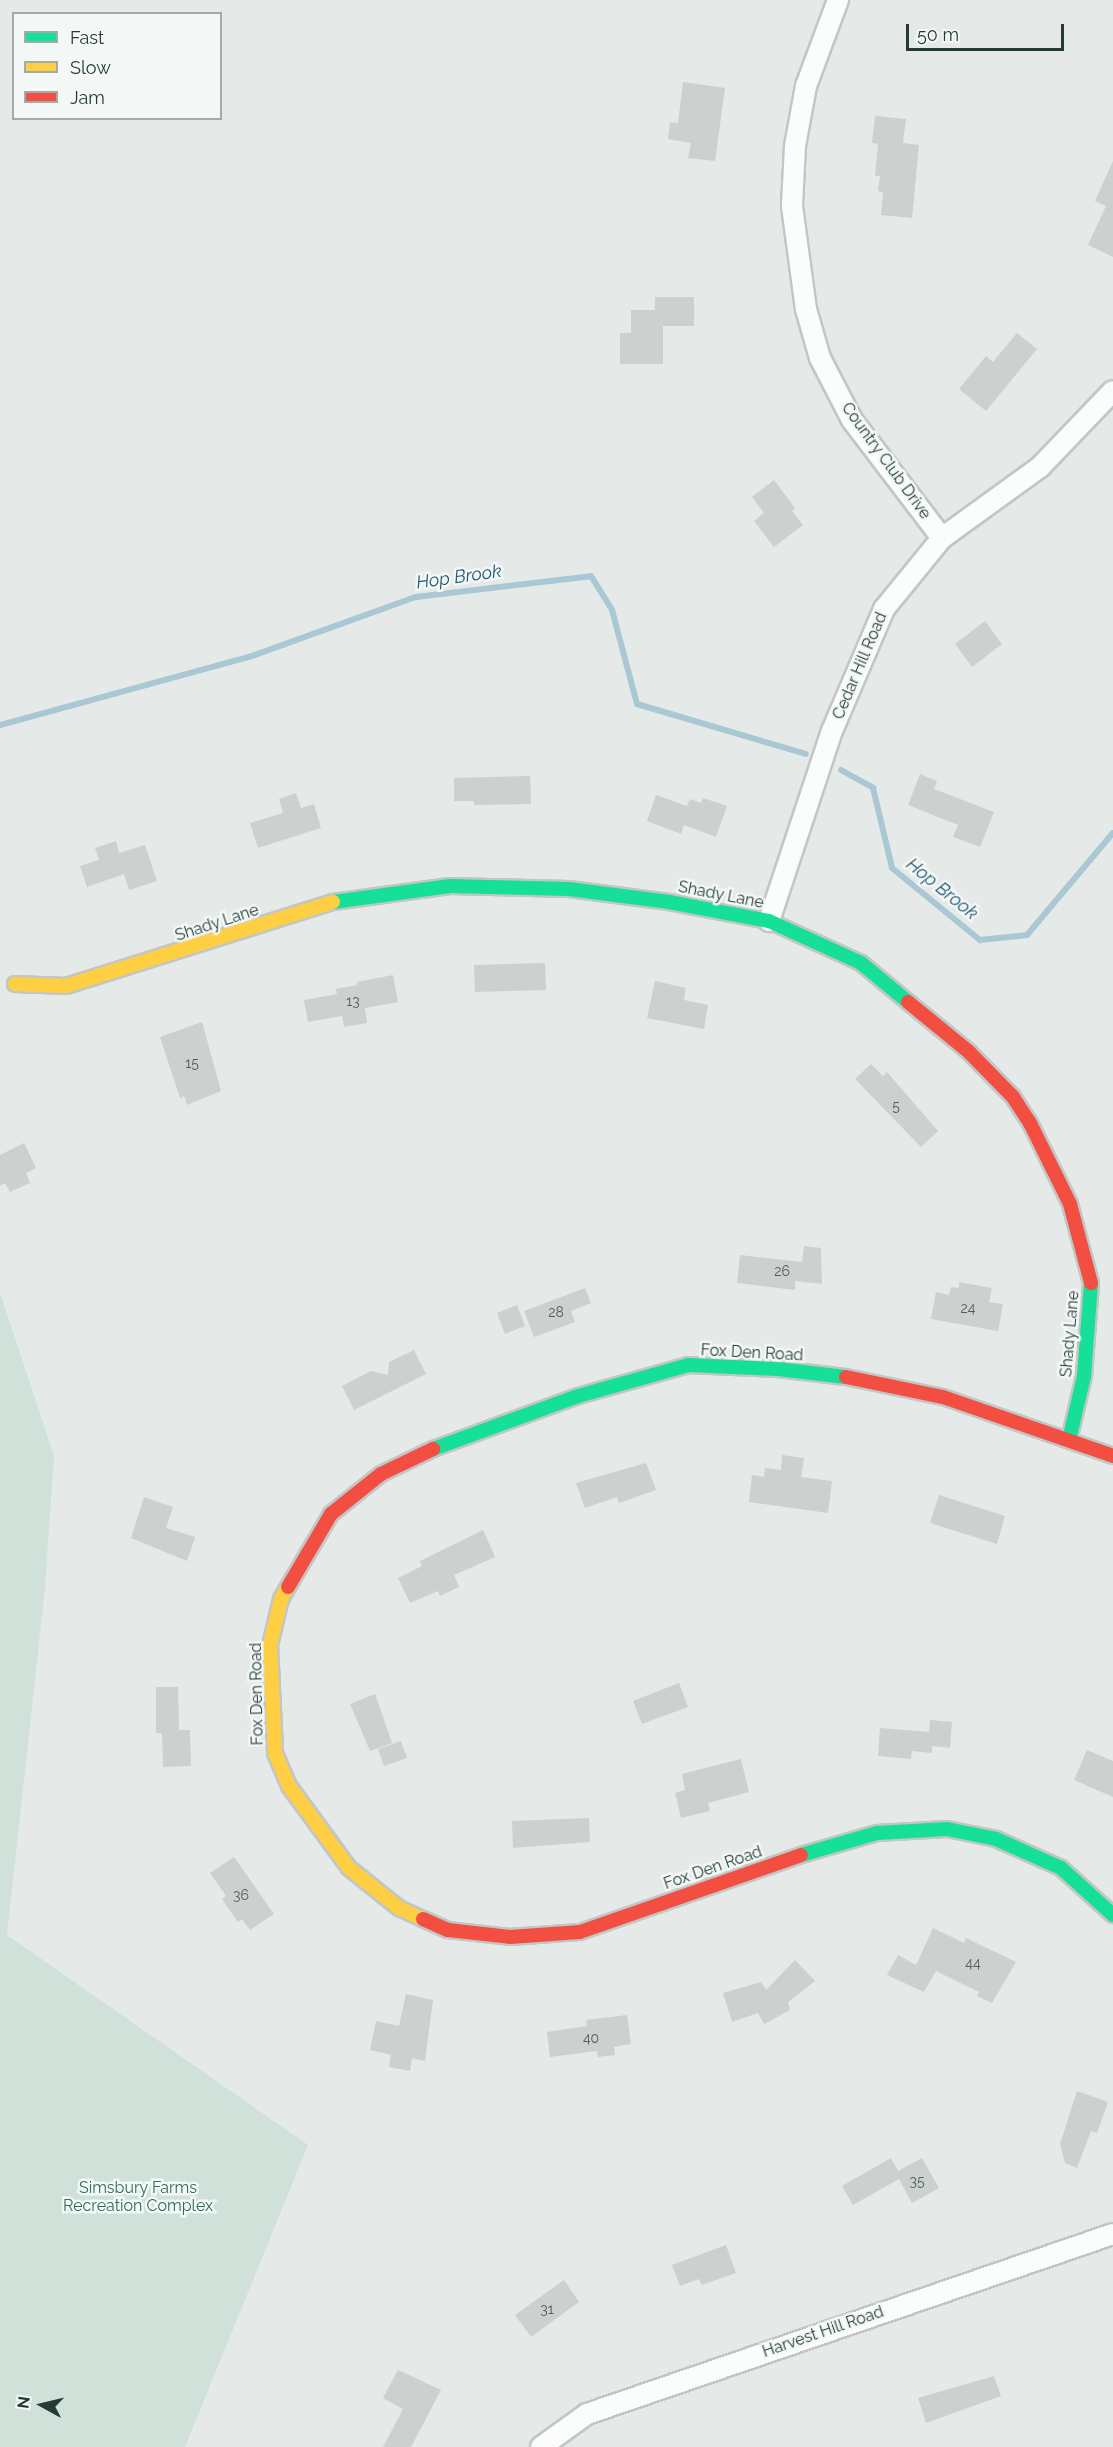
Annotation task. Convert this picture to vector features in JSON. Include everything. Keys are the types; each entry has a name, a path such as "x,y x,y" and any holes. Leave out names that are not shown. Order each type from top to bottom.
{"street":[{"name":"Country Club Drive","path":"838,0 806,86 795,146 792,206 806,309 820,358 852,420 942,538"},
{"name":"Cedar Hill Road","path":"769,921 810,792 858,663 884,609 942,538 1040,467 1113,392"},
{"name":"Shady Lane","path":"15,984 66,986 328,903 450,886 569,889 669,902 769,921 861,963 969,1052 1013,1096 1030,1123 1070,1204 1091,1282 1084,1376 1070,1440"},
{"name":"Fox Den Road","path":"1113,1456 943,1397 859,1379 778,1369 688,1365 578,1396 448,1442 381,1474 331,1514 281,1599 270,1645 275,1753 289,1786 349,1868 399,1908 448,1930 510,1937 580,1932 843,1842 877,1833 947,1829 996,1839 1061,1868 1113,1915"},
{"name":"Harvest Hill Road","path":"541,2447 587,2414 1113,2234"}],"green space":[{"name":"Simsbury Farms Recreation Complex","path":"0,1293 54,1456 45,1587 7,1935 308,2145 185,2447 0,2447"}],"building":[{"path":"683,82 725,88 715,161 688,158 691,143 668,139 670,122 678,123"},
{"path":"875,116 906,119 903,143 919,145 912,218 881,215 883,192 878,191 880,176 875,176 878,144 872,143"},
{"path":"1113,161 1113,257 1088,245 1106,206 1095,201"},
{"path":"655,297 694,297 694,326 663,326 663,364 620,364 620,333 631,333 631,310 655,310"},
{"path":"1017,333 1037,349 986,411 959,389 986,356 993,362"},
{"path":"774,480 795,508 792,511 803,525 774,547 754,521 764,513 752,497"},
{"path":"985,621 1002,644 972,667 955,644"},
{"path":"920,774 937,781 934,789 994,812 980,847 953,837 958,825 908,805"},
{"path":"530,776 531,804 474,805 474,801 454,801 454,778"},
{"path":"296,793 301,808 314,804 321,828 258,848 250,823 283,813 279,799"},
{"path":"656,795 687,806 690,799 701,803 703,798 727,806 716,837 684,825 681,834 647,821"},
{"path":"116,841 119,853 145,845 157,881 129,890 124,874 87,887 80,866 99,860 95,848"},
{"path":"545,963 546,990 475,992 474,965"},
{"path":"393,975 398,1002 365,1008 367,1023 344,1027 342,1016 308,1022 304,1000 337,994 336,989"},
{"path":"655,981 686,988 684,1000 708,1005 704,1029 647,1018"},
{"path":"202,1022 221,1091 187,1105 184,1096 180,1098 160,1037"},
{"path":"871,1064 883,1076 887,1072 938,1131 921,1147 855,1079"},
{"path":"24,1143 36,1168 26,1173 30,1183 10,1192 5,1183 0,1186 0,1155"},
{"path":"804,1246 821,1248 822,1284 795,1281 795,1290 737,1283 740,1255 802,1262"},
{"path":"959,1282 992,1288 989,1302 1003,1304 998,1331 931,1319 936,1292 949,1295 951,1287 959,1288"},
{"path":"585,1288 591,1303 571,1311 575,1322 534,1337 524,1311"},
{"path":"517,1305 525,1326 505,1334 497,1313"},
{"path":"414,1350 426,1374 354,1410 342,1386 371,1371 388,1375 389,1362"},
{"path":"782,1455 804,1458 801,1477 832,1481 828,1513 749,1502 752,1475 764,1477 765,1468 781,1470"},
{"path":"646,1463 656,1490 619,1503 617,1497 585,1508 576,1483"},
{"path":"939,1495 1005,1516 997,1544 930,1523"},
{"path":"144,1497 173,1507 166,1528 195,1537 187,1561 131,1538"},
{"path":"483,1530 495,1557 454,1575 459,1587 440,1596 438,1591 410,1603 398,1578 422,1566 420,1561"},
{"path":"679,1683 688,1707 642,1724 633,1701"},
{"path":"156,1687 178,1687 179,1730 190,1730 191,1766 163,1767 162,1733 156,1733"},
{"path":"375,1694 392,1743 370,1751 350,1704"},
{"path":"930,1720 952,1722 950,1748 932,1746 932,1753 912,1751 911,1759 878,1756 880,1728 929,1732"},
{"path":"401,1741 407,1758 384,1766 378,1749"},
{"path":"1087,1750 1113,1761 1113,1797 1074,1780"},
{"path":"741,1759 749,1792 708,1803 710,1811 681,1818 675,1793 685,1790 682,1774"},
{"path":"589,1818 590,1842 513,1848 512,1821"},
{"path":"234,1857 274,1914 250,1930 242,1919 238,1922 222,1899 226,1896 210,1873"},
{"path":"933,1928 964,1943 966,1938 1016,1962 992,2003 977,1996 979,1992 936,1971 924,1992 887,1975 898,1955 916,1965"},
{"path":"795,1960 815,1981 788,2002 790,2010 764,2024 758,2013 732,2022 723,1993 761,1982 766,1990"},
{"path":"406,1994 433,2000 425,2061 412,2058 410,2071 389,2067 391,2055 370,2050 376,2021 399,2026"},
{"path":"627,2015 631,2044 614,2047 615,2055 598,2057 597,2051 550,2057 547,2032 587,2026 586,2020"},
{"path":"1077,2091 1108,2102 1097,2133 1091,2131 1077,2168 1065,2163 1060,2144"},
{"path":"891,2158 898,2171 922,2158 939,2188 912,2203 899,2179 853,2205 842,2186"},
{"path":"726,2245 736,2273 702,2285 699,2279 680,2286 672,2265"},
{"path":"564,2280 579,2302 531,2337 515,2315"},
{"path":"398,2370 441,2390 411,2447 383,2447 403,2409 383,2398"},
{"path":"994,2376 1001,2396 926,2423 918,2398"}],"waterway":[{"name":"Hop Brook","path":"0,725 249,657 416,597 591,576 612,610 637,704 806,754"},
{"name":"Hop Brook","path":"841,770 873,788 892,868 980,940 1027,935 1113,833"}],"traffic: fast":[{"path":"333,902 450,886 569,889 669,902 769,921 861,963 908,1002"},
{"path":"1069,1440 1084,1376 1091,1283"},
{"path":"433,1449 578,1396 688,1365 778,1369 846,1377"},
{"path":"801,1855 877,1833 947,1829 996,1839 1061,1868 1113,1915"}],"traffic: slow":[{"path":"15,984 66,986 333,902"},
{"path":"288,1587 281,1599 270,1645 275,1753 289,1786 349,1868 399,1908 423,1919"}],"traffic: jam":[{"path":"908,1002 969,1052 1013,1097 1030,1123 1070,1204 1091,1283"},
{"path":"846,1377 943,1397 1113,1456"},
{"path":"288,1587 331,1514 381,1474 433,1449"},
{"path":"423,1919 448,1930 510,1937 580,1932 801,1855"}]}
